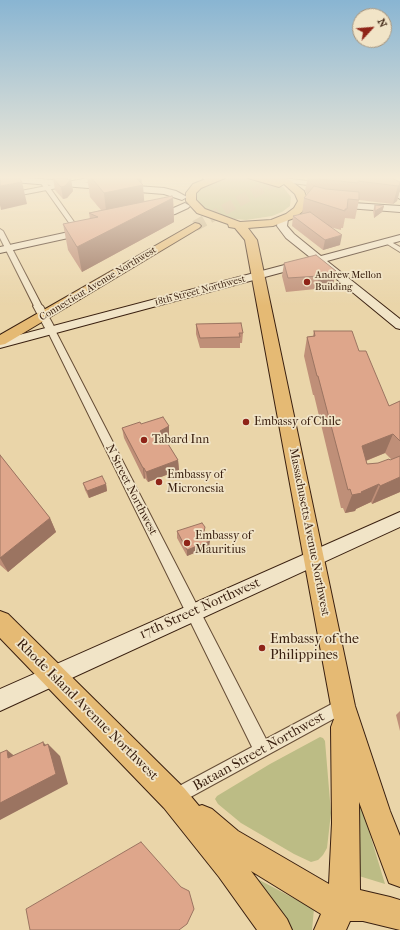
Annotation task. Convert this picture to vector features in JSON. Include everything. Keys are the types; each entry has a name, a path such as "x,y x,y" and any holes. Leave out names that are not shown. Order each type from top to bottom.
{"main road":[{"path":"98,278 115,261 186,219"},
{"path":"209,219 238,225 261,225 283,220 282,226 290,236 400,325"},
{"path":"226,219 238,225"},
{"path":"251,240 253,230 271,219"},
{"path":"98,278 124,272 202,227 218,222"},
{"name":"Connecticut Avenue Northwest","path":"0,340 41,311 192,225"},
{"name":"Massachusetts Avenue Northwest","path":"238,225 251,240 343,706 376,811 400,872"},
{"path":"261,225 290,236"},
{"path":"4,249 94,230"},
{"name":"18th Street Northwest","path":"0,344 400,238"},
{"name":"Connecticut Avenue Northwest","path":"0,327 41,311"},
{"name":"17th Street Northwest","path":"0,700 400,520"},
{"name":"Rhode Island Avenue Northwest","path":"0,622 174,798 230,867 276,930"},
{"name":"Massachusetts Avenue Northwest","path":"339,915 346,791 343,706"},
{"name":"Rhode Island Avenue Northwest","path":"174,798 228,841 339,915"},
{"path":"339,915 363,906 390,912 400,916"}],"street":[{"path":"69,219 79,233"},
{"name":"N Street Northwest","path":"0,231 4,249 51,330 262,749"},
{"path":"386,241 400,250"},
{"name":"Bataan Street Northwest","path":"174,798 343,706"}],"green space":[{"path":"320,737 325,741 331,813 327,848 318,860 311,862 294,854 241,823 218,804 215,799 217,796 270,764"},
{"path":"358,795 385,884 359,876"},
{"path":"250,875 314,909 312,930 289,930"}],"building":[{"path":"86,219 131,219 77,247 63,224"},
{"path":"298,219 320,219 342,235 325,240"},
{"path":"316,255 336,271 319,276 288,278 284,263"},
{"path":"241,323 243,333 239,333 240,337 200,338 196,324"},
{"path":"314,331 352,331 359,351 366,351 389,406 400,401 400,441 393,434 362,446 367,464 378,463 400,456 400,477 380,486 379,484 361,492 362,493 352,495 350,489 348,490 307,337 315,336"},
{"path":"163,417 169,426 160,431 178,460 146,472 122,428"},
{"path":"0,455 50,518 0,558"},
{"path":"102,476 106,484 87,491 83,483"},
{"path":"202,523 205,527 204,532 210,541 187,550 177,531"},
{"path":"43,742 44,746 48,744 56,774 0,803 0,753 7,750 8,758"},
{"path":"141,842 181,887 189,891 194,909 187,924 179,930 30,930 26,909"}],"tunnel":[{"path":"195,226 207,219"}],"place":[{"name":"Andrew Mellon Building","path":"307,282"},
{"name":"Embassy of Chile","path":"246,422"},
{"name":"Tabard Inn","path":"144,440"},
{"name":"Embassy of Micronesia","path":"159,482"},
{"name":"Embassy of Mauritius","path":"187,543"},
{"name":"Embassy of the Philippines","path":"262,648"}]}
